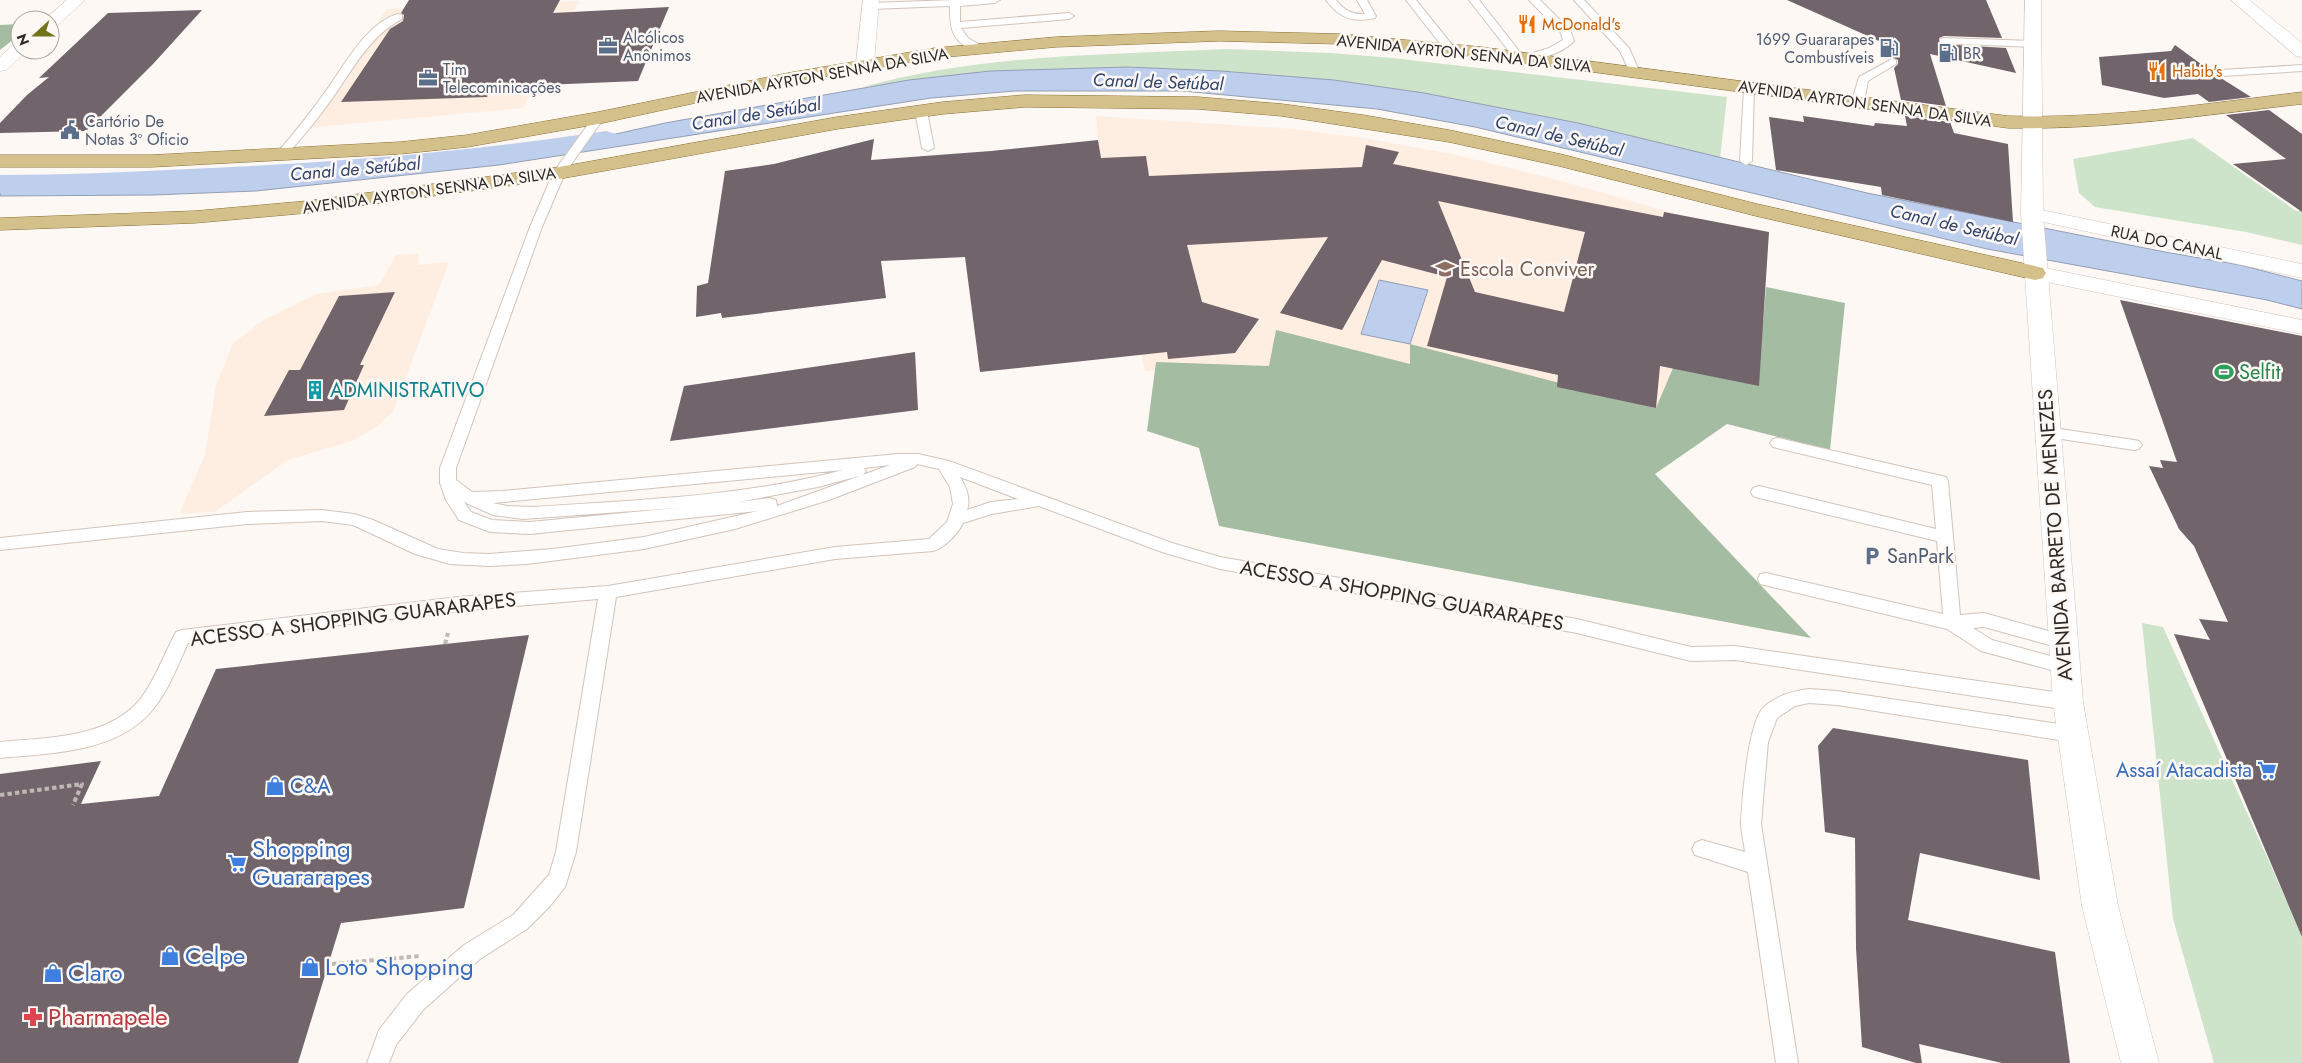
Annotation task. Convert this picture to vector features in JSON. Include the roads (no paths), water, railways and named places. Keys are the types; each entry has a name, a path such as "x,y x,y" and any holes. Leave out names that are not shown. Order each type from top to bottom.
{"main road":[{"path":"60,14 77,0"},
{"name":"AVENIDA BARRETO DE MENEZES","path":"2033,0 2032,220 2068,702 2100,906 2140,1063"},
{"path":"2239,0 2302,52"},
{"path":"865,64 870,3"},
{"name":"AVENIDA AYRTON SENNA DA SILVA","path":"0,161 151,161 400,148 592,125 865,64 980,48 1112,39 1219,36 1341,39 1449,48 2008,122 2032,123 2103,120 2302,98"},
{"path":"0,66 10,57"},
{"name":"AVENIDA AYRTON SENNA DA SILVA","path":"0,224 228,214 307,207 559,173 724,143 921,111 1025,101 1188,103 1282,110 1363,121 1449,136 1560,160 1756,210 2035,270"},
{"name":"RUA DO CANAL","path":"2032,220 2302,271"},
{"path":"2035,270 2302,327"}],"lane":[{"path":"870,3 955,3 995,0"},
{"path":"1331,0 1345,14 1362,18 1371,16 1362,0"},
{"path":"1411,0 1449,48"},
{"path":"1474,0 1523,58 1553,50 1569,41 1566,32 1534,0"},
{"path":"1579,0 1625,50 1636,73"},
{"path":"955,3 956,33 961,39 980,48"},
{"path":"956,25 1069,16"},
{"path":"281,155 315,114 372,36 388,20 398,17"},
{"path":"1944,41 2033,44"},
{"path":"1858,101 1863,79 1892,62"},
{"path":"2222,73 2302,68"},
{"path":"1746,161 1750,87"},
{"path":"921,111 928,148"},
{"path":"592,125 559,173 536,227 448,468 448,482 454,500 464,516 490,526 530,528 746,507 831,494"},
{"path":"2047,432 2134,445"},
{"path":"1778,443 1940,481 1952,623"},
{"name":"ACESSO A SHOPPING GUARARAPES","path":"448,482 489,510 533,513 721,498 802,485 898,459 918,460 944,465 1168,548 1220,563 1577,626 1691,654 1735,653 1770,657 2068,702"},
{"name":"ACESSO A SHOPPING GUARARAPES","path":"0,544 239,520 306,516 343,517 368,524 409,546 449,558 500,560 595,551 666,540 714,529 831,494 918,460"},
{"path":"944,465 958,486 961,504 957,519"},
{"path":"1759,492 1945,537"},
{"name":"ACESSO A SHOPPING GUARARAPES","path":"0,750 82,739 107,733 131,720 148,704 182,637 458,604 608,592 835,553 933,545 957,519 991,508 1040,502"},
{"path":"1766,579 1952,623 1984,620 2065,655"},
{"path":"378,1063 387,1038 415,1002 472,952 520,922 544,899 558,880 566,852 608,592"},
{"path":"1952,623 1988,646 2065,655"},
{"path":"1787,1063 1751,824 1759,742 1769,713 1791,700 1809,696 1837,698 2072,734"},
{"path":"1702,849 1757,865"}],"water":[{"path":"1127,67 1221,71 1334,80 1424,93 1578,123 1867,193 2240,265 2302,281 2302,309 2267,300 1987,249 1475,127 1377,109 1182,91 1015,91 931,98 499,165 256,191 153,195 0,196 0,183 107,182 308,173 470,159 553,148 665,123 909,80 990,71"},
{"path":"1379,280 1428,290 1410,344 1361,334"}],"waterway":[{"name":"Canal de Setúbal","path":"0,184 94,183 346,170 502,155 606,140"}],"place":[{"name":"McDonald's","path":"1527,24"},
{"name":"Alcólicos Anônimos","path":"608,46"},
{"name":"1699 Guararapes Combustíveis","path":"1889,48"},
{"name":"BR","path":"1948,53"},
{"name":"Habib's","path":"2157,71"},
{"name":"Tim Telecominicações","path":"428,78"},
{"name":"Cartório De Notas 3º Oficio","path":"70,130"},
{"name":"Escola Conviver","path":"1445,269"},
{"name":"Selfit","path":"2224,372"},
{"name":"ADMINISTRATIVO","path":"315,390"},
{"name":"SanPark","path":"1872,556"},
{"name":"Assaí Atacadista","path":"2267,770"},
{"name":"C&A","path":"275,786"},
{"name":"Shopping Guararapes","path":"237,863"},
{"name":"Celpe","path":"170,956"},
{"name":"Loto Shopping","path":"310,967"},
{"name":"Claro","path":"53,973"},
{"name":"Pharmapele","path":"33,1017"}]}
